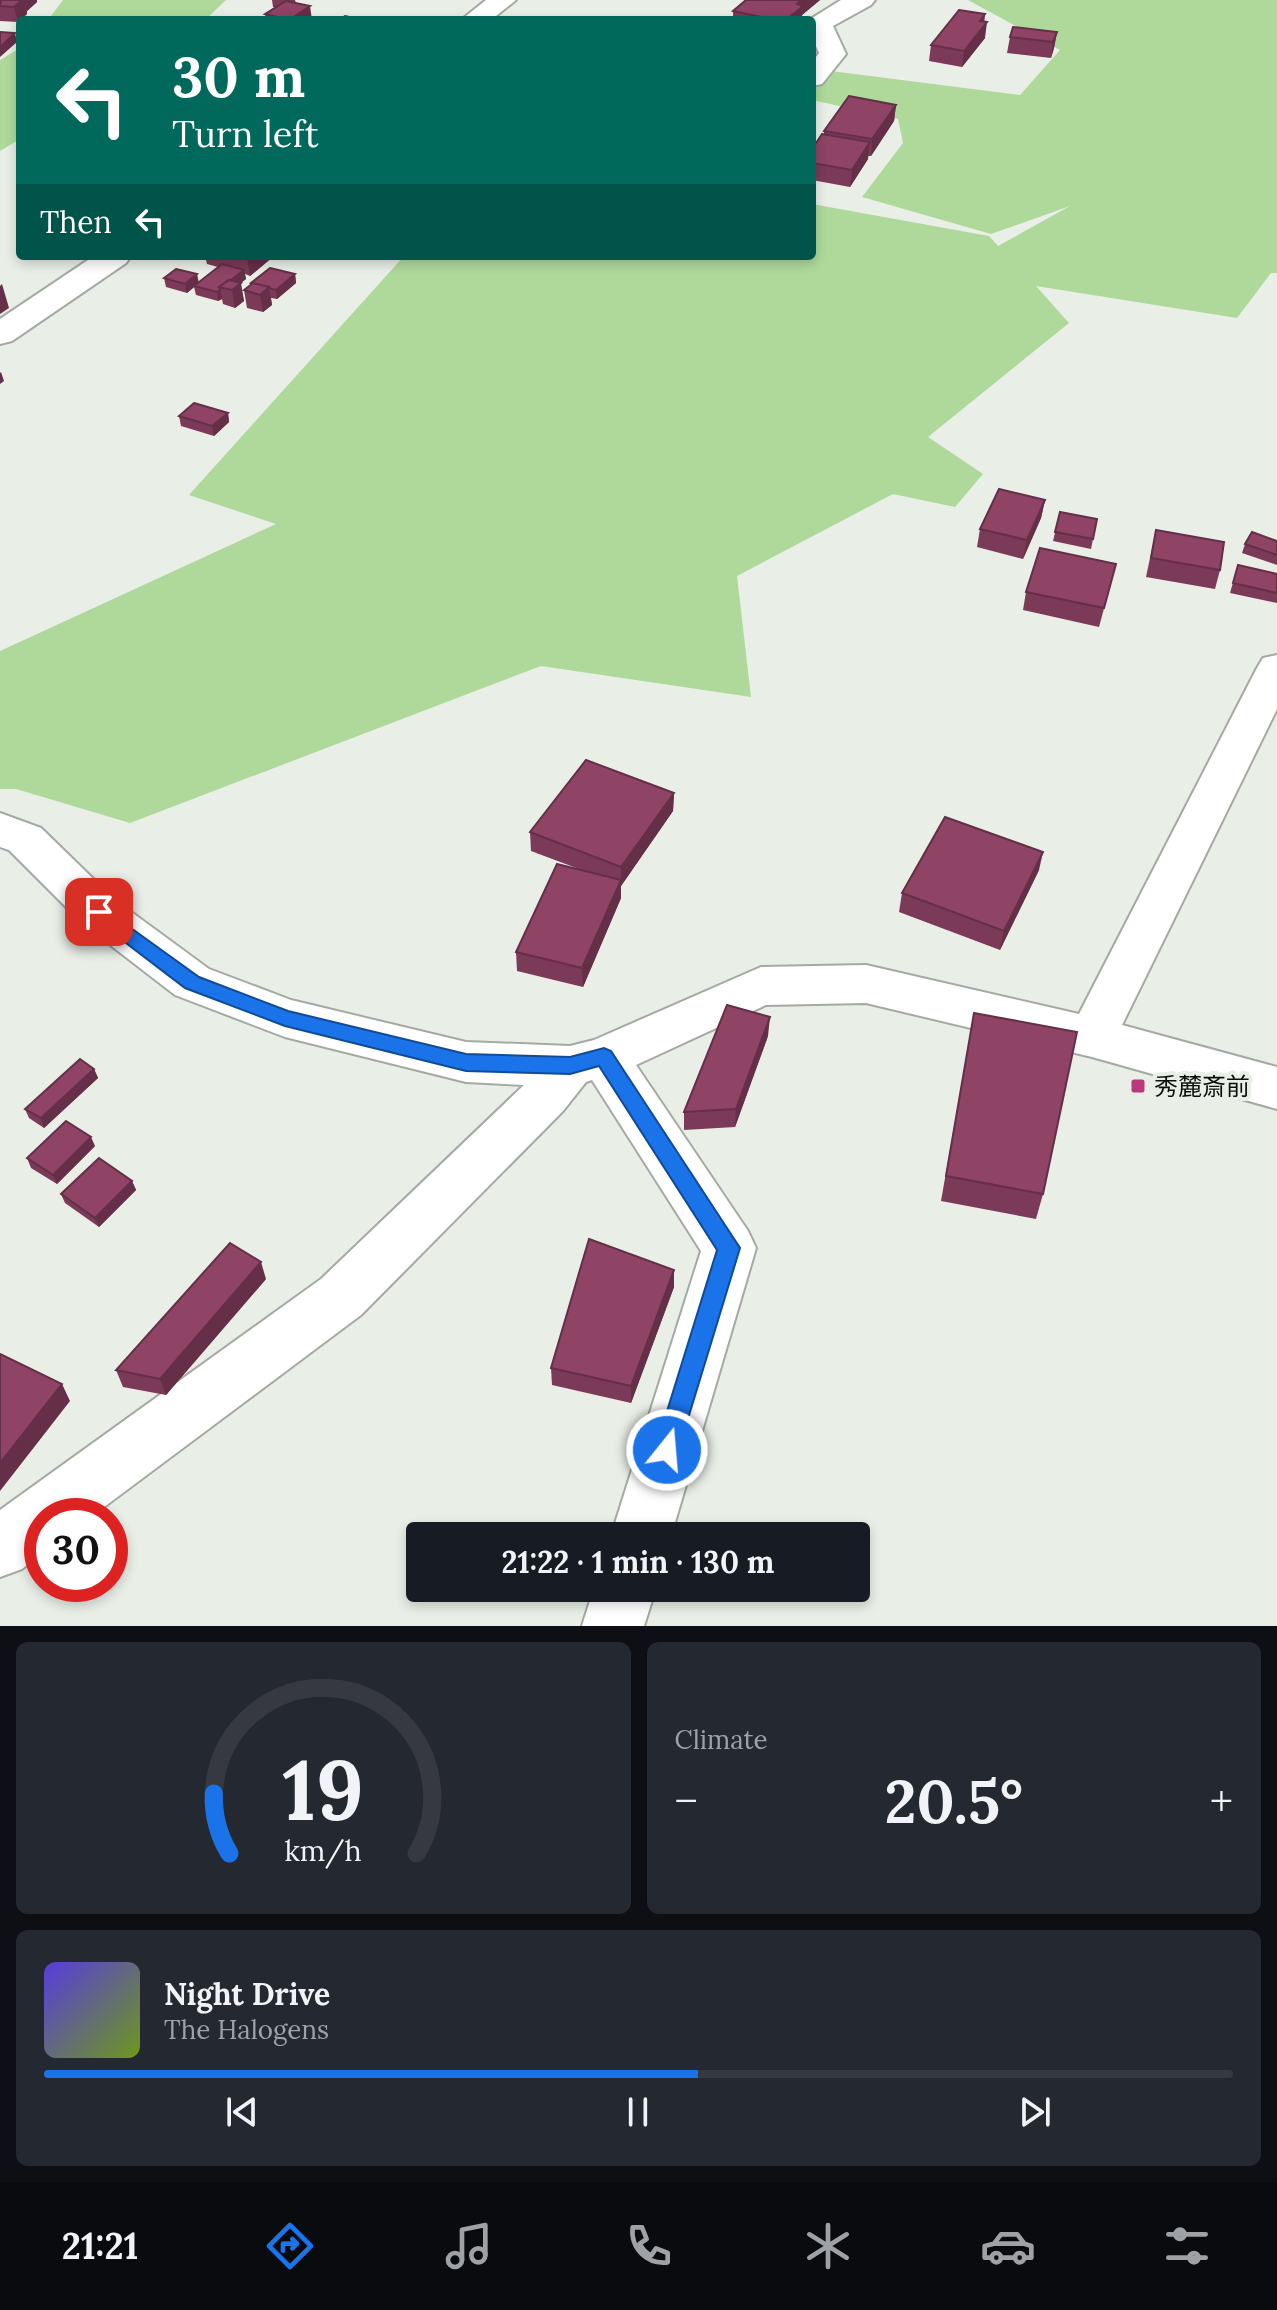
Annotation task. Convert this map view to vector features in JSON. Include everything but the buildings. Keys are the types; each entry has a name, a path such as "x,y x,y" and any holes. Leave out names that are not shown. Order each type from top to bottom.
{"street":[{"path":"480,16 503,0"},
{"path":"816,73 833,54 819,24 837,11 862,0"},
{"path":"0,334 109,260"},
{"path":"1092,1037 1277,668"},
{"path":"0,829 25,839 99,912 192,982 285,1018 466,1062 587,1061"},
{"path":"0,1547 341,1297 545,1096 587,1061 761,986 866,984 1092,1037 1277,1088"},
{"path":"587,1061 729,1248 645,1522"},
{"path":"613,1626 621,1602"}],"green space":[{"path":"63,0 226,0 209,16 51,16"},
{"path":"968,0 1277,0 1277,273 1271,273 1237,318 1036,286 1069,323 928,437 983,474 955,507 893,494 737,576 751,697 541,666 130,823 16,789 0,789 0,651 276,524 189,495 400,260 816,260 816,205 989,236 998,246 1070,206 991,234 862,197 903,143 898,119 816,101 816,80 823,70 1020,95 1060,50"},
{"path":"16,50 16,141 0,151 0,60"}],"place":[{"name":"秀麓斎前","path":"1138,1086"}],"route":[{"path":"99,912 192,982 285,1018 466,1062 570,1066 604,1057 729,1248 667,1450"}]}
